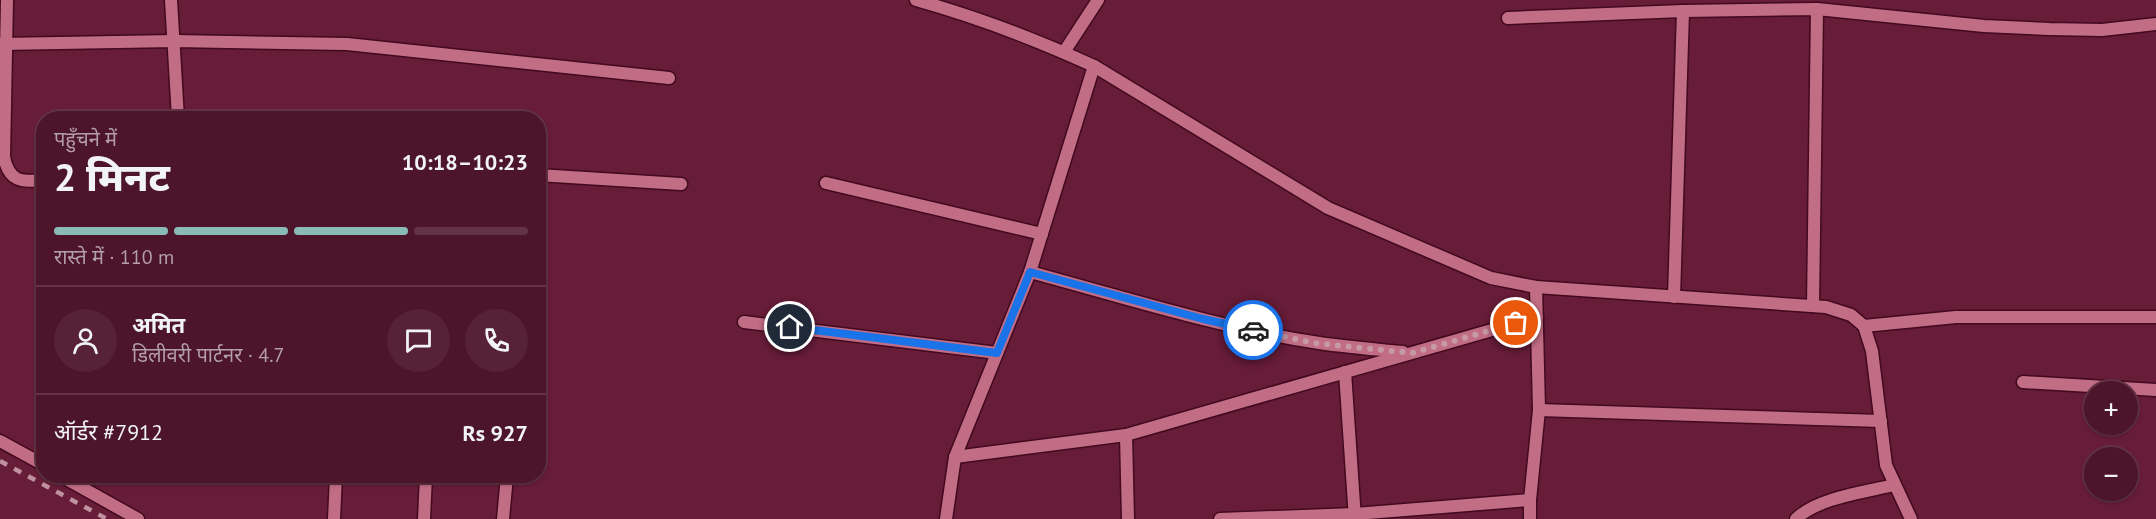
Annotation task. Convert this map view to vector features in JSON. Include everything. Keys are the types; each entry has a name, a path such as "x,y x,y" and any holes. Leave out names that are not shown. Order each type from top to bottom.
{"street":[{"path":"7,0 3,44 4,157 7,171 15,178 28,182 36,181"},
{"path":"171,0 178,111"},
{"path":"916,0 956,11 1095,66 1328,208 1491,278 1536,287 1826,307 1851,315 1864,326 1872,351 1886,465 1911,519"},
{"path":"1064,52 1098,0"},
{"path":"1814,306 1817,9"},
{"path":"1508,18 1683,11 1817,9 1984,26 2102,30 2156,24"},
{"path":"1674,297 1683,11"},
{"path":"3,44 175,42 375,46 669,78"},
{"path":"946,519 955,457 1030,272 1095,66"},
{"path":"546,176 681,184"},
{"path":"826,183 1042,234"},
{"path":"1030,272 1203,319 1264,333 1314,343 1412,353"},
{"path":"1530,519 1539,410 1536,287"},
{"path":"955,457 1126,435 1537,317"},
{"path":"1864,326 1950,317 2156,317"},
{"path":"744,321 997,353"},
{"path":"1345,372 1355,516"},
{"path":"2023,382 2156,390"},
{"path":"1539,410 1881,421"},
{"path":"1126,435 1128,519"},
{"path":"0,441 36,461"},
{"path":"74,483 138,519"},
{"path":"334,519 336,483"},
{"path":"424,519 426,483"},
{"path":"503,519 506,483"},
{"path":"1796,519 1803,512 1823,502 1894,485"},
{"path":"1220,519 1355,516 1530,501"}],"railway":[{"path":"0,461 36,481"},
{"path":"41,483 107,519"}],"way so far":[{"path":"1253,330 1314,343 1412,353 1516,323"}],"route":[{"path":"790,327 997,353 1030,272 1203,319 1253,330"}]}
